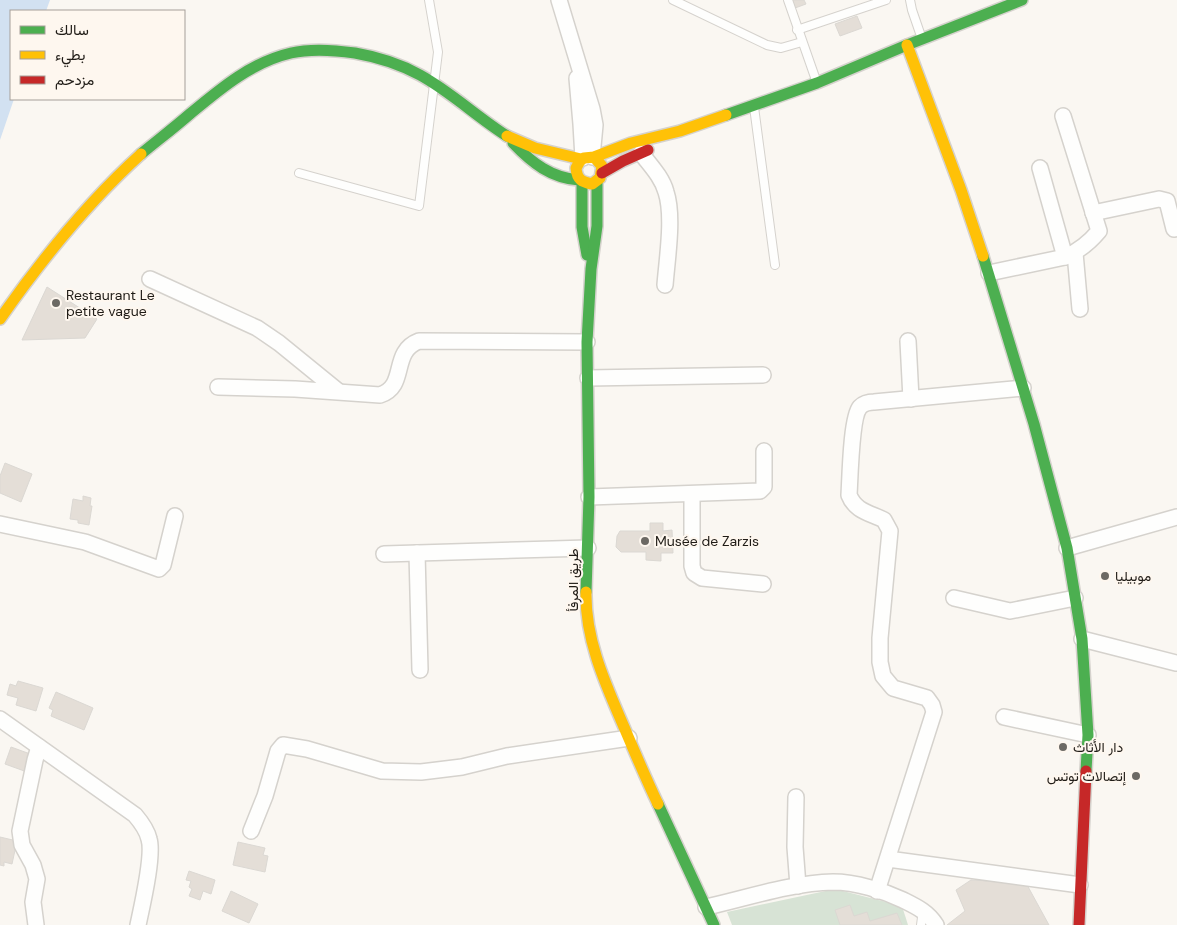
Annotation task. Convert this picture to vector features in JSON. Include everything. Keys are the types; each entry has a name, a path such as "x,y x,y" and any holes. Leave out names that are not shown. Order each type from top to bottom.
{"street":[{"path":"560,0 576,59 588,92 595,125 595,141 587,158 575,169 580,181 582,227 591,269"},
{"path":"587,158 647,138 680,130 817,83 1022,0"},
{"path":"907,45 961,190 989,273 1068,548 1082,639 1088,735 1079,925"},
{"path":"0,319 16,295 73,224 111,183 147,149 226,84 248,70 293,52 341,51 370,56 399,65 433,83 509,137 561,188"},
{"path":"989,273 1070,255 1090,242 1099,231 1063,116"},
{"path":"542,169 560,178 592,184 600,177 680,130"},
{"path":"509,137 544,150 587,158 601,164 597,226 591,269"},
{"path":"641,153 655,170 666,191 669,212 665,285"},
{"path":"1040,168 1070,255 1080,309"},
{"path":"1093,213 1159,199 1167,201 1174,229"},
{"path":"571,202 582,227"},
{"name":"طريق المرفأ","path":"591,269 587,342 589,497 586,607 593,647 610,695 671,836 714,925"},
{"path":"150,280 257,328 338,392"},
{"path":"218,387 295,389 380,395 387,393 395,382 406,349 419,341 587,342"},
{"path":"908,341 911,399"},
{"path":"588,378 763,375"},
{"path":"877,891 934,712 927,698 893,688 883,676 880,662 880,638 890,532 884,520 864,512 852,502 849,495 854,423 864,403 1023,388"},
{"path":"589,497 692,495 760,491 764,487 764,451"},
{"path":"692,495 692,566 694,573 702,578 763,584"},
{"path":"0,524 85,542 159,568 163,565 175,516"},
{"path":"1068,548 1177,517"},
{"path":"384,554 588,548"},
{"path":"417,553 420,670"},
{"path":"954,598 1010,611 1076,598"},
{"path":"1082,639 1176,663"},
{"path":"1004,717 1088,735"},
{"path":"0,719 135,815 143,825 150,840 150,852 138,925"},
{"path":"251,831 265,796 278,751 284,745 307,749 382,770 421,772 462,767 507,756 629,738"},
{"path":"36,925 33,902 37,880 33,865 22,845 20,831 39,747"},
{"path":"796,797 795,847 798,886"},
{"path":"888,860 1080,886"},
{"path":"706,907 798,886 834,882 860,886 894,895 922,917 936,925"}],"lane":[{"path":"299,173 419,206 438,52 429,0"},
{"path":"673,0 767,46 781,48 802,42"},
{"path":"788,0 817,83"},
{"path":"797,30 886,0"},
{"path":"910,0 922,39"},
{"path":"754,105 775,265"}],"green space":[{"path":"835,889 902,906 908,925 732,925 727,912"}],"water":[{"path":"0,0 50,0 46,10 10,10 10,100 14,100 0,140"}],"building":[{"path":"792,0 804,0 806,4 795,8"},
{"path":"857,16 862,28 840,36 835,24"},
{"name":"Restaurant Le petite vague","path":"47,287 97,319 85,338 22,340"},
{"path":"5,463 32,474 21,502 0,493 0,476"},
{"path":"83,496 91,498 90,506 92,506 89,525 70,519 73,499 83,501"},
{"name":"Musée de Zarzis","path":"650,523 663,523 663,531 672,530 673,553 661,553 661,561 646,560 646,552 621,552 616,547 617,536 620,531 650,531"},
{"path":"18,681 43,688 36,711 16,705 18,698 7,695 10,684 16,686"},
{"path":"56,692 93,708 84,730 51,716 53,710 49,708"},
{"path":"11,747 33,755 27,772 5,764"},
{"path":"0,837 17,841 12,864 4,862 4,866 0,865"},
{"path":"238,842 265,848 263,855 268,856 265,872 233,865"},
{"path":"189,871 215,880 211,894 203,891 200,900 189,896 192,889 189,887 191,881 186,880"},
{"path":"971,880 1026,883 1049,925 947,925 965,911 956,890"},
{"path":"231,891 258,904 249,923 222,911"},
{"path":"850,905 854,916 867,912 870,921 897,913 902,925 840,925 835,910"}],"traffic: fast":[{"path":"726,115 817,83 1022,0"},
{"path":"141,154 214,94 250,69 277,57 299,51 315,50 364,55 405,67 442,89 507,136"},
{"path":"513,143 527,157 551,173 579,180"},
{"path":"582,182 582,227 587,255"},
{"path":"586,592 589,497 587,342 591,269 597,226 597,182"},
{"path":"983,256 1034,424 1067,548 1082,639 1088,735 1086,771"},
{"path":"658,804 714,925"}],"traffic: slow":[{"path":"907,45 961,190 983,256"},
{"path":"594,157 602,166 600,178 592,184 583,181 578,175 576,168 584,158 594,157 631,143 680,131 726,115"},
{"path":"507,136 535,148 581,159"},
{"path":"0,319 66,232 102,192 141,154"},
{"path":"586,592 589,627 598,662 617,711 658,804"}],"traffic: jam":[{"path":"602,173 648,150"},
{"path":"1079,925 1086,771"}],"place":[{"name":"Restaurant Le petite vague","path":"56,303"},
{"name":"Musée de Zarzis","path":"645,541"},
{"name":"موبيليا","path":"1105,576"},
{"name":"دار الأثاث","path":"1063,747"},
{"name":"إتصالات توتس","path":"1136,776"}]}
